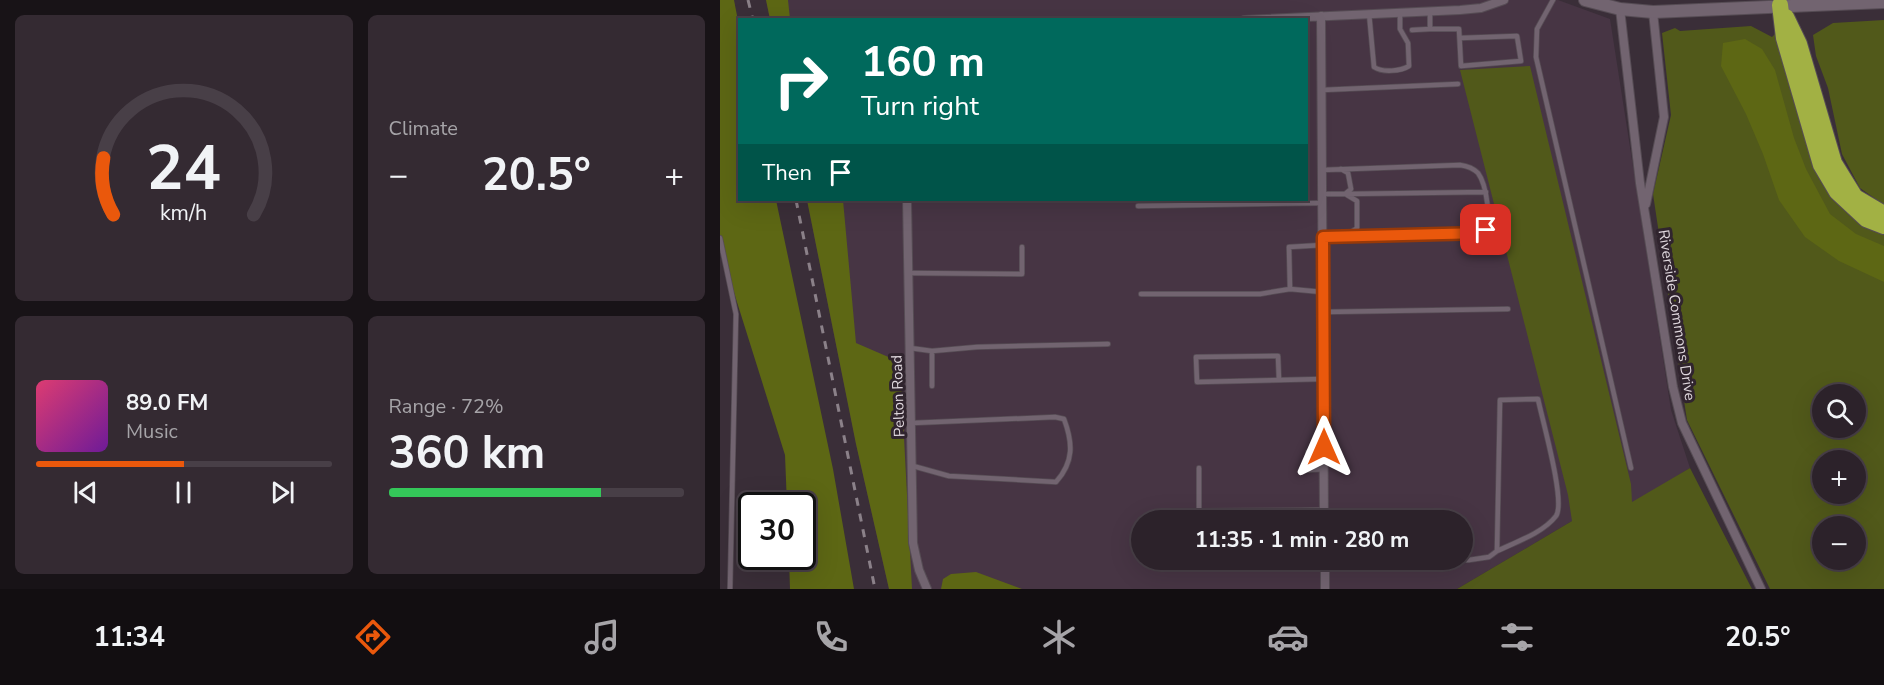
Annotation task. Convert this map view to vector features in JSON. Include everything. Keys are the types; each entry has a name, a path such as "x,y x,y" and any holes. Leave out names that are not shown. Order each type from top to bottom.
{"highway":[{"path":"1779,3 1799,44 1834,163 1856,197 1884,214"},
{"path":"1779,3 1784,38 1821,165 1837,192 1866,219 1884,226"}],"street":[{"path":"1279,18 1480,8 1504,0"},
{"path":"1585,0 1620,9 1653,12 1779,3 1884,2"},
{"name":"Riverside Commons Drive","path":"1620,9 1640,183 1646,208 1673,387 1682,423 1761,589"},
{"name":"Riverside Commons Drive","path":"1646,208 1664,117 1653,12"},
{"path":"1321,16 1324,510"},
{"name":"Pelton Road","path":"907,201 914,543 919,570 927,589"},
{"path":"1324,570 1325,589"}],"lane":[{"path":"1553,0 1537,29 1536,57 1631,468"},
{"path":"1430,11 1430,29"},
{"path":"1369,14 1374,67 1378,70 1403,70 1409,66 1408,43 1400,29 1400,12"},
{"path":"1412,30 1459,29 1461,66 1521,61 1517,36 1460,38"},
{"path":"1322,90 1458,84"},
{"path":"1290,289 1289,248 1346,237 1483,233 1488,224 1486,192 1476,171 1460,165 1322,170"},
{"path":"1341,169 1348,173 1350,178 1351,189 1345,194"},
{"path":"1308,198 1345,194 1486,192"},
{"path":"1345,194 1357,201 1357,228 1346,237"},
{"path":"1138,206 1208,201"},
{"path":"720,238 736,314 730,589"},
{"path":"908,273 1022,274 1022,247"},
{"path":"1142,294 1260,294 1290,289 1323,292"},
{"path":"1323,312 1508,309"},
{"path":"910,348 932,351 1108,344"},
{"path":"932,351 932,386"},
{"path":"1279,380 1278,356 1196,357 1197,381 1279,380 1323,379"},
{"path":"1473,559 1489,557 1548,525 1558,513 1559,492 1538,399 1500,400 1497,551"},
{"path":"912,423 1055,417 1064,419 1070,435 1070,454 1066,471 1056,482 949,476 913,466"},
{"path":"1308,452 1309,470 1324,469"},
{"path":"1198,468 1198,510"}],"shaded area":[{"path":"766,0 1558,0 1610,19 1671,410 1690,468 1635,502 1572,521 1457,589 889,589 856,444 807,201 1308,201 1308,18 770,18"}],"green space":[{"path":"720,0 734,0 738,21 738,201 776,201 833,469 854,589 790,589 789,570 816,570 816,492 786,492 785,455 720,248"},
{"path":"766,0 788,0 790,18 770,18"},
{"path":"1884,20 1884,205 1860,188 1842,154 1828,88 1816,56 1813,35 1833,23"},
{"path":"1751,26 1772,37 1775,34 1789,75 1884,231 1884,589 1770,589 1687,420 1653,194 1671,115 1662,33 1675,28 1680,31"},
{"path":"1745,39 1762,49 1775,70 1794,138 1806,169 1830,214 1856,234 1884,246 1884,282 1839,261 1805,237 1779,200 1746,114 1721,66 1723,43"},
{"path":"1530,66 1631,484 1632,502 1690,468 1752,589 1457,589 1572,521 1568,495 1460,70"},
{"path":"807,201 843,201 856,343 900,362 912,589 889,589 856,444"},
{"path":"976,572 1022,589 941,589 943,579 951,574"}],"railway":[{"path":"748,0 752,18"},
{"path":"796,201 875,589"}],"route":[{"path":"1324,447 1323,237 1483,233 1486,230"}]}
